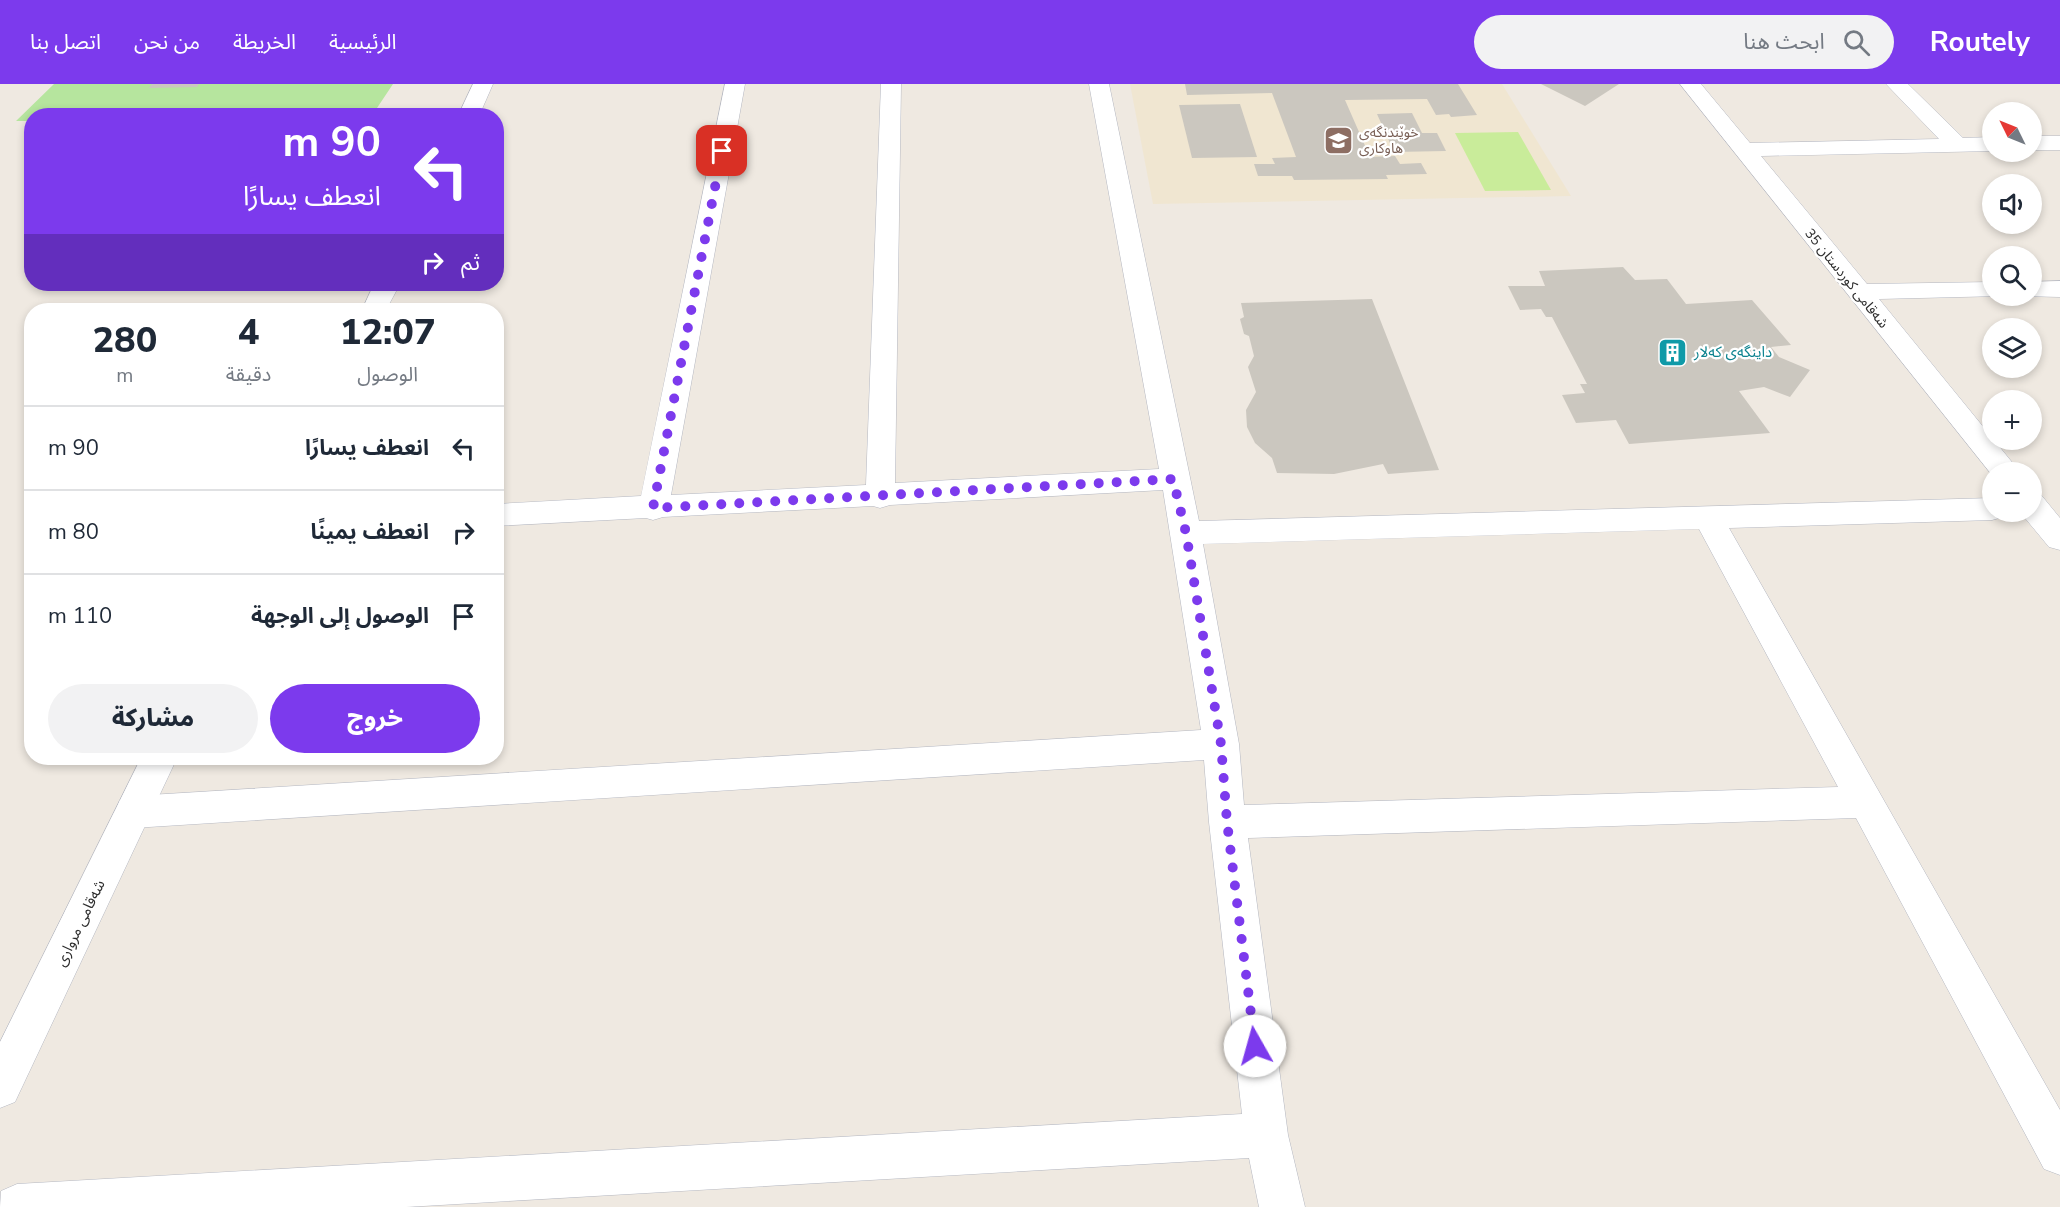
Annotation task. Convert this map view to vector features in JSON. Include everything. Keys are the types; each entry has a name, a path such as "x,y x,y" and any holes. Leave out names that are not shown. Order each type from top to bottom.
{"street":[{"path":"472,108 483,84"},
{"path":"653,508 735,84"},
{"path":"880,497 891,84"},
{"path":"1099,84 1173,479 1186,533 1221,744 1227,822 1266,1135 1282,1207"},
{"name":"شەقامی کوردستان 35","path":"1689,84 1998,462"},
{"path":"1896,84 1958,145"},
{"path":"2042,143 2060,143"},
{"path":"1743,150 1982,144"},
{"path":"2042,290 2060,289"},
{"path":"1859,292 1982,290"},
{"path":"504,515 880,497 1173,479"},
{"path":"1186,533 1982,509"},
{"path":"1708,517 1868,802 2060,1153"},
{"path":"2042,518 2060,539"},
{"path":"133,812 1221,744"},
{"name":"شەقامی مرواری","path":"0,1088 156,765"},
{"path":"1227,822 1868,802"},
{"path":"17,1207 1266,1135"}],"shaded area":[{"name":"خوێندنگەی هاوکاری","path":"1130,84 1502,84 1571,196 1153,204"}],"green space":[{"path":"54,84 393,84 377,108 29,108"},
{"path":"24,113 24,121 16,121"},
{"path":"1518,132 1551,190 1485,191 1455,133"}],"building":[{"path":"152,84 199,84 197,87 149,88"},
{"path":"1185,84 1458,84 1477,115 1451,117 1449,114 1436,115 1427,99 1345,100 1370,157 1395,156 1400,164 1421,163 1427,174 1386,175 1388,179 1294,180 1292,176 1258,176 1254,164 1275,164 1272,158 1296,157 1272,93 1187,95"},
{"path":"1541,84 1619,84 1585,106"},
{"path":"1240,104 1257,157 1192,158 1179,105"},
{"path":"1412,113 1422,133 1437,133 1446,151 1394,152 1377,114"},
{"name":"داینگەی کەلار","path":"1623,267 1635,280 1667,279 1686,304 1752,300 1791,345 1771,347 1779,357 1810,370 1790,397 1764,387 1739,391 1770,433 1629,444 1616,420 1576,423 1562,395 1585,393 1580,384 1587,384 1552,317 1546,317 1541,309 1520,310 1508,286 1545,286 1539,271"},
{"path":"1372,299 1439,470 1388,474 1383,464 1334,474 1277,473 1272,458 1255,443 1247,427 1246,410 1256,392 1248,367 1254,356 1249,336 1244,334 1240,319 1244,317 1241,303"}],"place":[{"name":"خوێندنگەی هاوکاری","path":"1338,140"},
{"name":"داینگەی کەلار","path":"1673,352"}],"route":[{"path":"722,151 653,508 1173,479 1186,533 1221,744 1227,822 1255,1046"}]}
